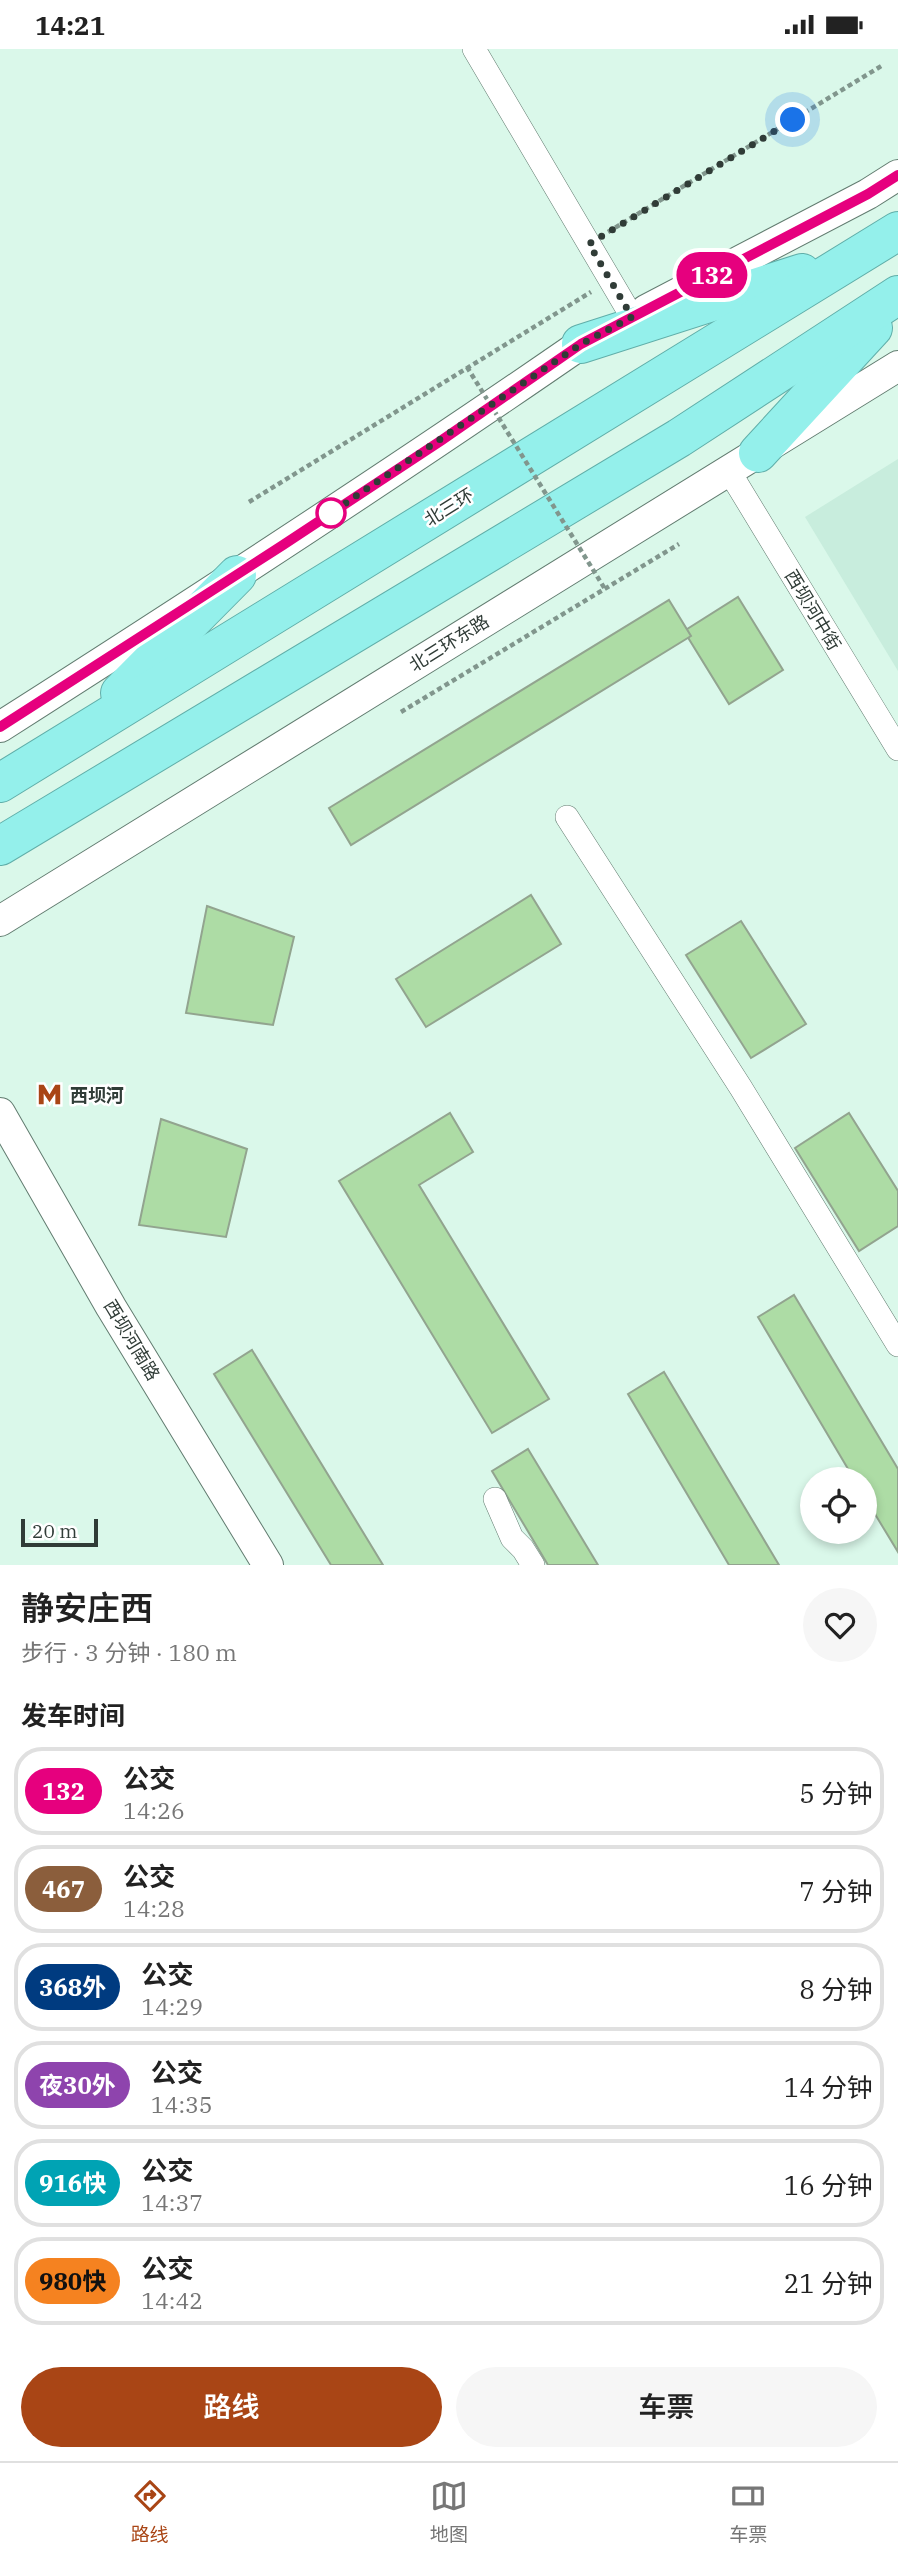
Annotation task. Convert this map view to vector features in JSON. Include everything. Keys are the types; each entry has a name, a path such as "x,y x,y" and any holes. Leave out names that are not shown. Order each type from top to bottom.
{"highway":[{"name":"北三环","path":"0,783 898,231"},
{"path":"581,344 860,254"},
{"path":"0,846 679,438 898,295"},
{"path":"744,462 898,301"},
{"path":"76,736 237,575"}],"street":[{"path":"474,49 632,317"},
{"path":"0,727 442,440 581,344 868,194 898,175"},
{"name":"北三环东路","path":"0,921 898,366"},
{"name":"西坝河中街","path":"744,462 898,749"},
{"path":"567,817 741,1088 898,1345"},
{"name":"西坝河南路","path":"0,1113 111,1307 268,1565"},
{"path":"495,1499 512,1538 533,1565"}],"path":[{"path":"589,244 883,65"},
{"path":"249,502 611,280"},
{"path":"467,367 605,589"},
{"path":"401,712 679,544"}],"shaded area":[{"path":"898,459 898,671 805,517"}],"building":[{"path":"738,597 783,670 729,704 684,631"},
{"path":"669,600 691,636 351,845 329,808"},
{"path":"531,895 561,944 426,1027 396,979"},
{"path":"207,906 294,937 273,1025 186,1013"},
{"path":"741,921 806,1024 751,1058 686,955"},
{"path":"450,1113 473,1152 419,1185 549,1399 492,1433 339,1181"},
{"path":"849,1113 898,1191 898,1226 859,1251 795,1148"},
{"path":"161,1119 247,1149 226,1237 139,1225"},
{"path":"794,1295 898,1469 898,1552 877,1517 877,1467 847,1467 758,1317"},
{"path":"252,1350 383,1565 331,1565 214,1374"},
{"path":"664,1372 779,1565 729,1565 628,1394"},
{"path":"528,1449 598,1565 548,1565 492,1471"}],"bus line":[{"name":"132","path":"0,727 283,545 581,344 868,194 898,175"}],"place":[{"name":"西坝河","path":"50,1095"}],"route":[{"path":"331,513 328,515 581,344 632,317 589,244 793,120"}]}
